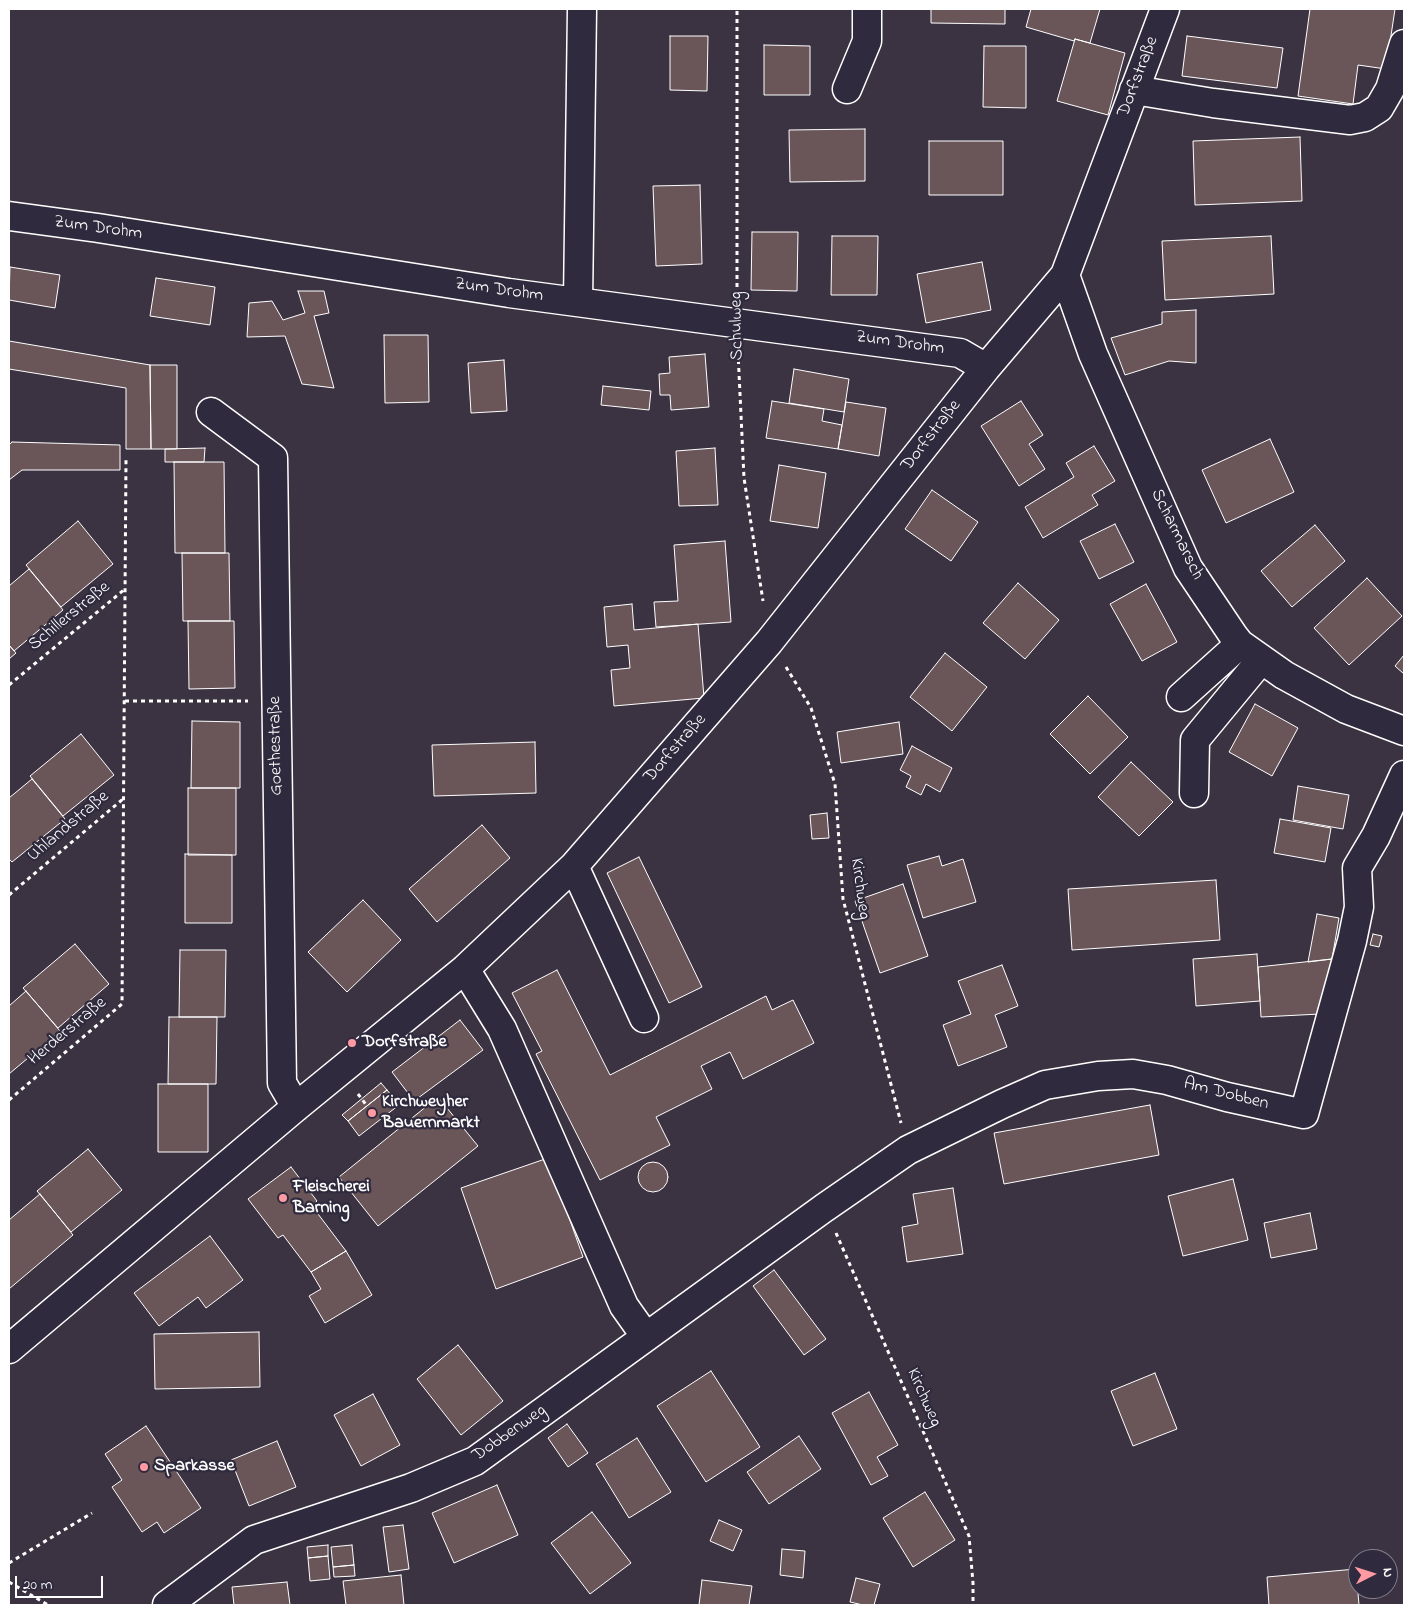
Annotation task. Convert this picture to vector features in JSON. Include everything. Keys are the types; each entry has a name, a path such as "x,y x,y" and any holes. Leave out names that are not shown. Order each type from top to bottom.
{"street":[{"path":"578,302 582,9"},
{"path":"847,89 867,41 867,9"},
{"name":"Dorfstraße","path":"9,1349 296,1107 465,969 574,866 769,642 986,368 1065,275 1165,9"},
{"path":"1134,90 1213,103 1350,120 1365,117 1379,108 1390,89 1404,44"},
{"name":"Zum Drohm","path":"9,216 98,228 500,291 960,353 986,368"},
{"name":"Scharmarsch","path":"1065,275 1093,354 1188,568 1250,652 1284,675 1346,709 1404,731"},
{"name":"Goethestraße","path":"211,412 273,458 282,1083 296,1107"},
{"path":"1181,697 1250,652"},
{"path":"1194,793 1195,740 1250,652"},
{"name":"Am Dobben","path":"824,1208 908,1150 1002,1104 1045,1086 1098,1076 1133,1074 1167,1080 1227,1097 1304,1114 1352,941 1359,907 1357,868 1376,836 1404,775"},
{"path":"574,866 644,1018"},
{"path":"465,969 502,1029 624,1306 646,1337"},
{"name":"Dobbenweg","path":"167,1605 254,1540 410,1488 475,1460 824,1208"}],"path":[{"name":"Schulweg","path":"737,9 737,322 744,478 769,642"},
{"path":"124,799 126,460"},
{"name":"Schillerstraße","path":"9,685 126,588"},
{"name":"Kirchweg","path":"769,642 811,708 835,784 843,899 908,1150"},
{"path":"125,701 276,701"},
{"name":"Uhlandstraße","path":"9,895 124,799"},
{"name":"Herderstraße","path":"9,1100 122,1004 124,799"},
{"name":"Kirchweg","path":"824,1208 969,1536 974,1583 973,1605"},
{"path":"9,1563 92,1513"},
{"path":"9,1582 48,1605"}],"building":[{"path":"931,9 1005,9 1005,24 931,23"},
{"path":"1031,9 1100,9 1090,43 1075,39 1074,41 1026,27"},
{"path":"1310,9 1395,9 1386,69 1358,65 1353,104 1298,96"},
{"path":"670,36 708,36 707,91 670,90"},
{"path":"1187,36 1283,48 1277,88 1182,76"},
{"path":"1075,39 1125,53 1108,115 1057,101"},
{"path":"764,45 810,46 810,95 764,95"},
{"path":"984,46 1026,46 1026,108 983,107"},
{"path":"865,129 865,181 790,182 789,130"},
{"path":"1300,137 1302,201 1195,205 1193,141"},
{"path":"929,141 1003,141 1003,195 929,195"},
{"path":"700,185 702,264 656,266 653,186"},
{"path":"752,232 798,232 797,291 751,290"},
{"path":"832,236 878,236 877,295 831,295"},
{"path":"1271,236 1274,294 1165,300 1162,241"},
{"path":"982,262 991,310 926,323 917,274"},
{"path":"10,267 60,275 55,308 9,300"},
{"path":"156,278 215,287 210,325 150,316"},
{"path":"298,291 324,291 329,313 314,316 334,388 302,384 285,336 247,337 249,303 272,301 283,320 305,313"},
{"path":"1196,310 1196,363 1169,361 1125,375 1111,338 1162,324 1162,312"},
{"path":"384,335 428,335 429,402 385,403"},
{"path":"9,341 150,365 151,449 126,449 126,388 9,369"},
{"path":"705,354 709,407 671,410 670,395 660,395 659,374 670,373 669,357"},
{"path":"504,360 507,411 471,413 468,363"},
{"path":"150,365 177,365 177,449 151,449"},
{"path":"794,369 849,379 844,412 789,403"},
{"path":"603,386 651,391 649,410 601,405"},
{"path":"772,401 824,409 822,421 842,425 838,449 766,438"},
{"path":"1021,401 1043,435 1029,444 1045,469 1019,486 981,426"},
{"path":"846,402 886,408 879,456 838,449"},
{"path":"1270,439 1294,492 1226,523 1202,470"},
{"path":"12,442 120,445 120,470 22,470 9,480 9,445"},
{"path":"1094,446 1115,481 1092,495 1098,505 1043,538 1025,507 1074,477 1066,463"},
{"path":"205,448 204,462 165,462 165,449"},
{"path":"715,448 718,505 679,506 676,451"},
{"path":"174,462 224,462 225,553 175,553"},
{"path":"779,465 826,473 818,528 770,521"},
{"path":"932,490 978,522 951,561 905,529"},
{"path":"78,521 113,564 61,607 26,565"},
{"path":"1115,524 1134,562 1099,579 1080,541"},
{"path":"1315,525 1345,561 1292,607 1261,571"},
{"path":"725,541 731,622 656,627 654,602 678,601 674,545"},
{"path":"182,553 229,553 230,621 183,621"},
{"path":"29,569 63,610 14,651 9,645 9,586"},
{"path":"1367,578 1402,616 1349,665 1314,628"},
{"path":"1018,583 1059,620 1025,659 983,623"},
{"path":"1146,584 1177,642 1142,661 1110,604"},
{"path":"632,604 634,630 698,624 704,698 614,706 611,670 630,668 628,645 607,647 604,607"},
{"path":"188,621 234,621 235,688 189,689"},
{"path":"9,645 16,653 9,659"},
{"path":"945,653 987,687 952,731 910,697"},
{"path":"1404,655 1404,674 1395,666"},
{"path":"1088,696 1128,737 1090,774 1050,734"},
{"path":"1255,704 1298,728 1272,776 1229,752"},
{"path":"192,721 240,722 240,788 191,788"},
{"path":"899,722 903,754 841,763 837,732"},
{"path":"81,734 114,775 63,816 30,776"},
{"path":"535,742 536,793 434,796 432,745"},
{"path":"912,746 952,768 940,792 926,784 921,795 906,787 911,776 900,770"},
{"path":"1131,762 1173,802 1139,836 1098,797"},
{"path":"32,779 65,819 12,862 9,859 9,798"},
{"path":"1298,786 1349,795 1343,829 1293,820"},
{"path":"188,788 236,788 236,855 188,855"},
{"path":"827,813 829,838 812,839 810,815"},
{"path":"1280,819 1331,828 1325,862 1274,853"},
{"path":"482,825 510,858 437,922 409,889"},
{"path":"185,854 232,855 232,923 185,923"},
{"path":"939,856 942,866 963,859 976,902 923,918 907,865"},
{"path":"639,857 702,987 669,1003 607,873"},
{"path":"1216,880 1220,940 1072,950 1068,889"},
{"path":"903,884 928,956 880,973 855,901"},
{"path":"363,900 401,940 347,992 308,952"},
{"path":"1317,914 1339,918 1332,959 1308,962"},
{"path":"1373,934 1382,936 1379,947 1370,945"},
{"path":"75,944 109,984 58,1028 23,988"},
{"path":"180,950 226,950 225,1017 179,1017"},
{"path":"1257,954 1260,1001 1196,1006 1193,959"},
{"path":"1332,959 1320,1014 1261,1017 1258,967"},
{"path":"1002,965 1018,1006 995,1015 1007,1047 958,1066 943,1025 971,1014 958,981"},
{"path":"557,970 610,1075 766,996 772,1010 793,1000 814,1043 743,1079 730,1052 701,1066 712,1089 656,1117 670,1145 600,1180 536,1054 542,1051 512,993"},
{"path":"26,991 60,1031 9,1074 9,1006"},
{"path":"169,1017 217,1017 216,1084 168,1084"},
{"path":"460,1020 483,1050 414,1101 392,1072"},
{"path":"381,1083 387,1090 348,1121 342,1115"},
{"path":"158,1084 208,1084 208,1152 158,1152"},
{"name":"Kirchweyher Bauernmarkt","path":"387,1090 399,1105 359,1136 348,1121"},
{"path":"438,1097 478,1146 378,1226 339,1177"},
{"path":"1150,1105 1159,1155 1004,1184 994,1133"},
{"path":"88,1149 122,1190 71,1232 37,1191"},
{"path":"548,1158 583,1257 496,1289 461,1188"},
{"path":"653,1162 664,1166 668,1177 664,1188 653,1192 642,1188 638,1177 642,1166"},
{"path":"291,1167 317,1201 312,1206 346,1251 311,1272 283,1235 278,1238 248,1199"},
{"path":"1233,1179 1248,1240 1183,1256 1168,1196"},
{"path":"953,1188 963,1254 907,1262 902,1227 918,1224 913,1194"},
{"path":"40,1194 73,1235 9,1289 9,1220"},
{"path":"1310,1213 1317,1249 1271,1258 1264,1223"},
{"path":"210,1236 243,1280 206,1308 198,1297 159,1326 134,1293"},
{"path":"346,1251 372,1295 325,1323 309,1296 321,1289 311,1272"},
{"path":"774,1270 826,1339 804,1355 753,1286"},
{"path":"259,1332 260,1387 155,1389 154,1334"},
{"path":"458,1345 503,1401 461,1435 417,1379"},
{"path":"711,1371 760,1447 706,1482 657,1406"},
{"path":"1155,1373 1177,1429 1133,1446 1111,1391"},
{"path":"869,1392 898,1445 877,1457 888,1476 871,1485 832,1413"},
{"path":"373,1394 400,1445 361,1466 334,1415"},
{"path":"567,1424 588,1453 568,1467 548,1438"},
{"name":"Sparkasse","path":"146,1426 201,1508 164,1533 157,1522 142,1532 112,1487 122,1480 105,1454"},
{"path":"799,1436 821,1469 769,1504 747,1472"},
{"path":"637,1438 671,1492 629,1518 596,1464"},
{"path":"277,1441 296,1487 249,1506 231,1460"},
{"path":"497,1485 518,1535 454,1563 432,1513"},
{"path":"925,1492 955,1540 913,1567 883,1518"},
{"path":"592,1512 631,1563 590,1594 551,1543"},
{"path":"719,1520 742,1530 733,1551 710,1541"},
{"path":"403,1525 409,1569 389,1572 383,1527"},
{"path":"328,1545 328,1556 308,1558 307,1547"},
{"path":"352,1545 354,1565 333,1567 331,1547"},
{"path":"782,1549 805,1551 803,1578 780,1575"},
{"path":"328,1556 330,1579 310,1581 308,1558"},
{"path":"354,1565 355,1576 334,1577 333,1567"},
{"path":"1348,1570 1348,1599 1358,1599 1359,1605 1269,1605 1267,1577"},
{"path":"401,1575 404,1605 346,1605 343,1581"},
{"path":"856,1578 880,1584 874,1605 850,1602"},
{"path":"702,1580 752,1586 749,1605 699,1605"},
{"path":"287,1582 290,1605 234,1605 232,1587"}],"place":[{"name":"Dorfstraße","path":"352,1043"},
{"name":"Kirchweyher Bauernmarkt","path":"372,1113"},
{"name":"Fleischerei Barning","path":"283,1198"},
{"name":"Sparkasse","path":"144,1467"}]}
